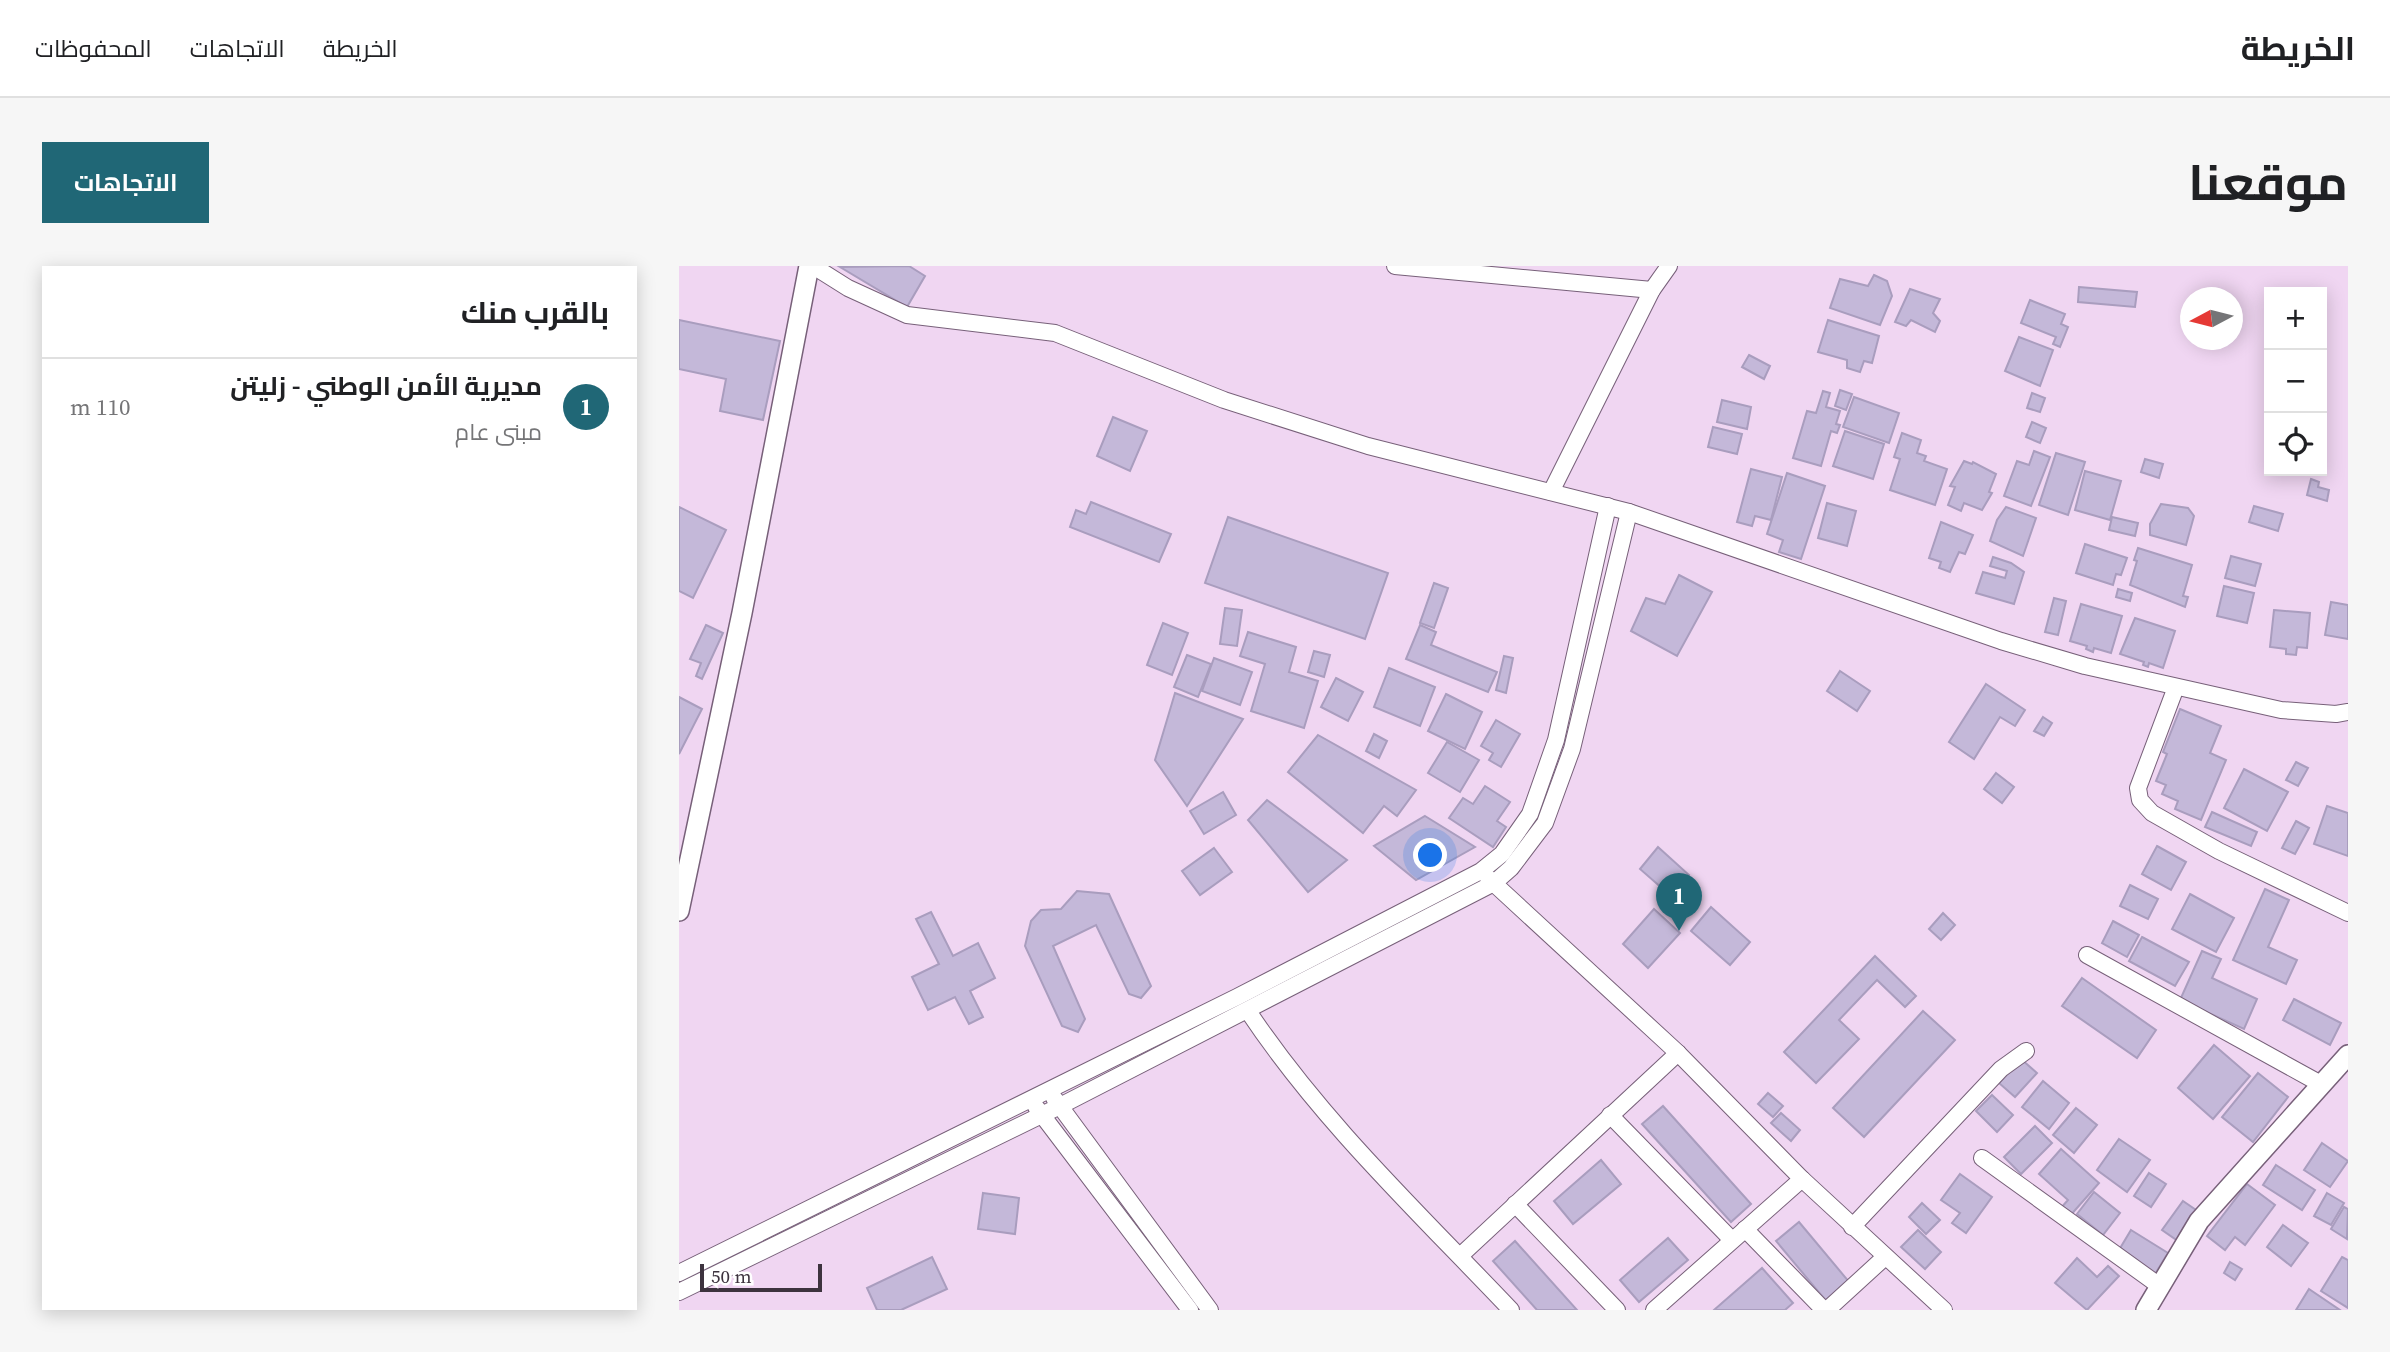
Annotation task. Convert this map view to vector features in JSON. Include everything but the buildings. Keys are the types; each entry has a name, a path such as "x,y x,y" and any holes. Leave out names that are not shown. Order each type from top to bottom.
{"street":[{"path":"679,911 811,266 848,288 907,315 1055,333 1224,400 1456,471 1629,512 2001,641 2085,666 2281,710 2336,714 2348,712"},
{"path":"1395,266 1652,290"},
{"path":"1551,492 1652,290 1669,266"},
{"path":"679,1273 1049,1091 1481,871 1502,854 1530,814 1556,740 1608,506"},
{"path":"679,1292 791,1240 1060,1106 1494,883 1528,847 1545,824 1572,749 1629,512"},
{"path":"2176,687 2138,788 2140,800 2152,813 2219,851 2348,913"},
{"path":"1481,871 1678,1053 1802,1179 1944,1310"},
{"path":"2087,955 2319,1083"},
{"path":"1248,1011 1276,1052 1318,1104 1511,1310"},
{"path":"1852,1227 2001,1069 2026,1051"},
{"path":"1460,1256 1678,1053"},
{"path":"2146,1310 2199,1221 2319,1083 2348,1055"},
{"path":"1049,1091 1210,1310"},
{"path":"1030,1100 1190,1310"},
{"path":"1610,1115 1739,1235 1826,1310 1885,1257"},
{"path":"1982,1158 2161,1287"},
{"path":"1654,1310 1802,1179"},
{"path":"1515,1204 1617,1310"},
{"path":"782,1224 791,1240"}],"place":[{"name":"مديرية الأمن الوطني - زليتن","path":"1679,931"}]}
